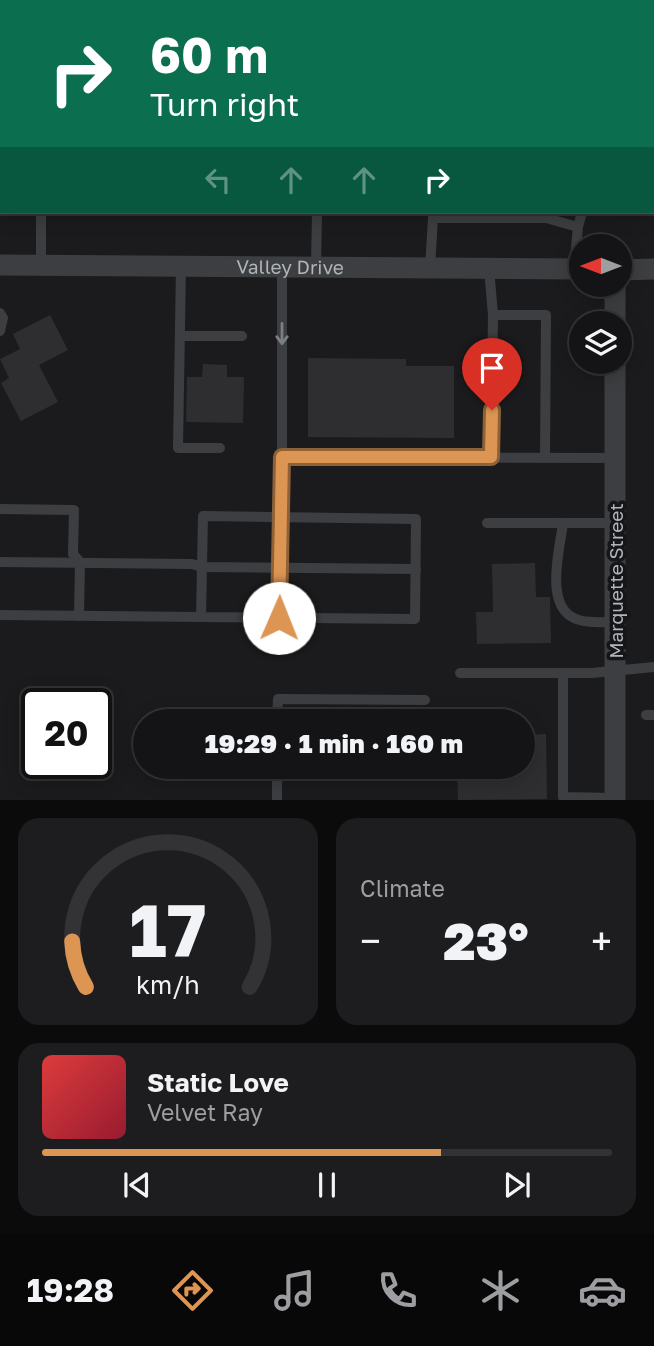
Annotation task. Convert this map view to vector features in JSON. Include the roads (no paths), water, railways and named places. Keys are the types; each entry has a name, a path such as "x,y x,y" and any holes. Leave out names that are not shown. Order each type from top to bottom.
{"street":[{"name":"Valley Drive","path":"0,265 569,269"},
{"path":"632,270 654,270"},
{"name":"Marquette Street","path":"615,374 615,799"}],"lane":[{"path":"41,214 41,266"},
{"path":"316,266 317,214"},
{"path":"578,234 582,214"},
{"path":"430,268 433,218 545,218 578,228"},
{"path":"181,266 178,448 220,448"},
{"path":"279,618 282,266"},
{"path":"489,268 493,315 491,457"},
{"path":"0,313 3,318 0,331"},
{"path":"493,315 545,315 545,457"},
{"path":"180,336 242,336"},
{"path":"282,457 616,458"},
{"path":"0,509 74,510 73,554 79,562 79,616"},
{"path":"0,615 279,618 415,619 416,519 203,516 201,617"},
{"path":"487,523 616,523"},
{"path":"564,523 556,583 559,603 572,617 592,622 616,622"},
{"path":"0,562 192,564 202,568 415,569"},
{"path":"460,673 593,673 654,667"},
{"path":"563,673 563,797 615,799"},
{"path":"278,709 278,699 425,700"},
{"path":"276,800 277,779"}]}
